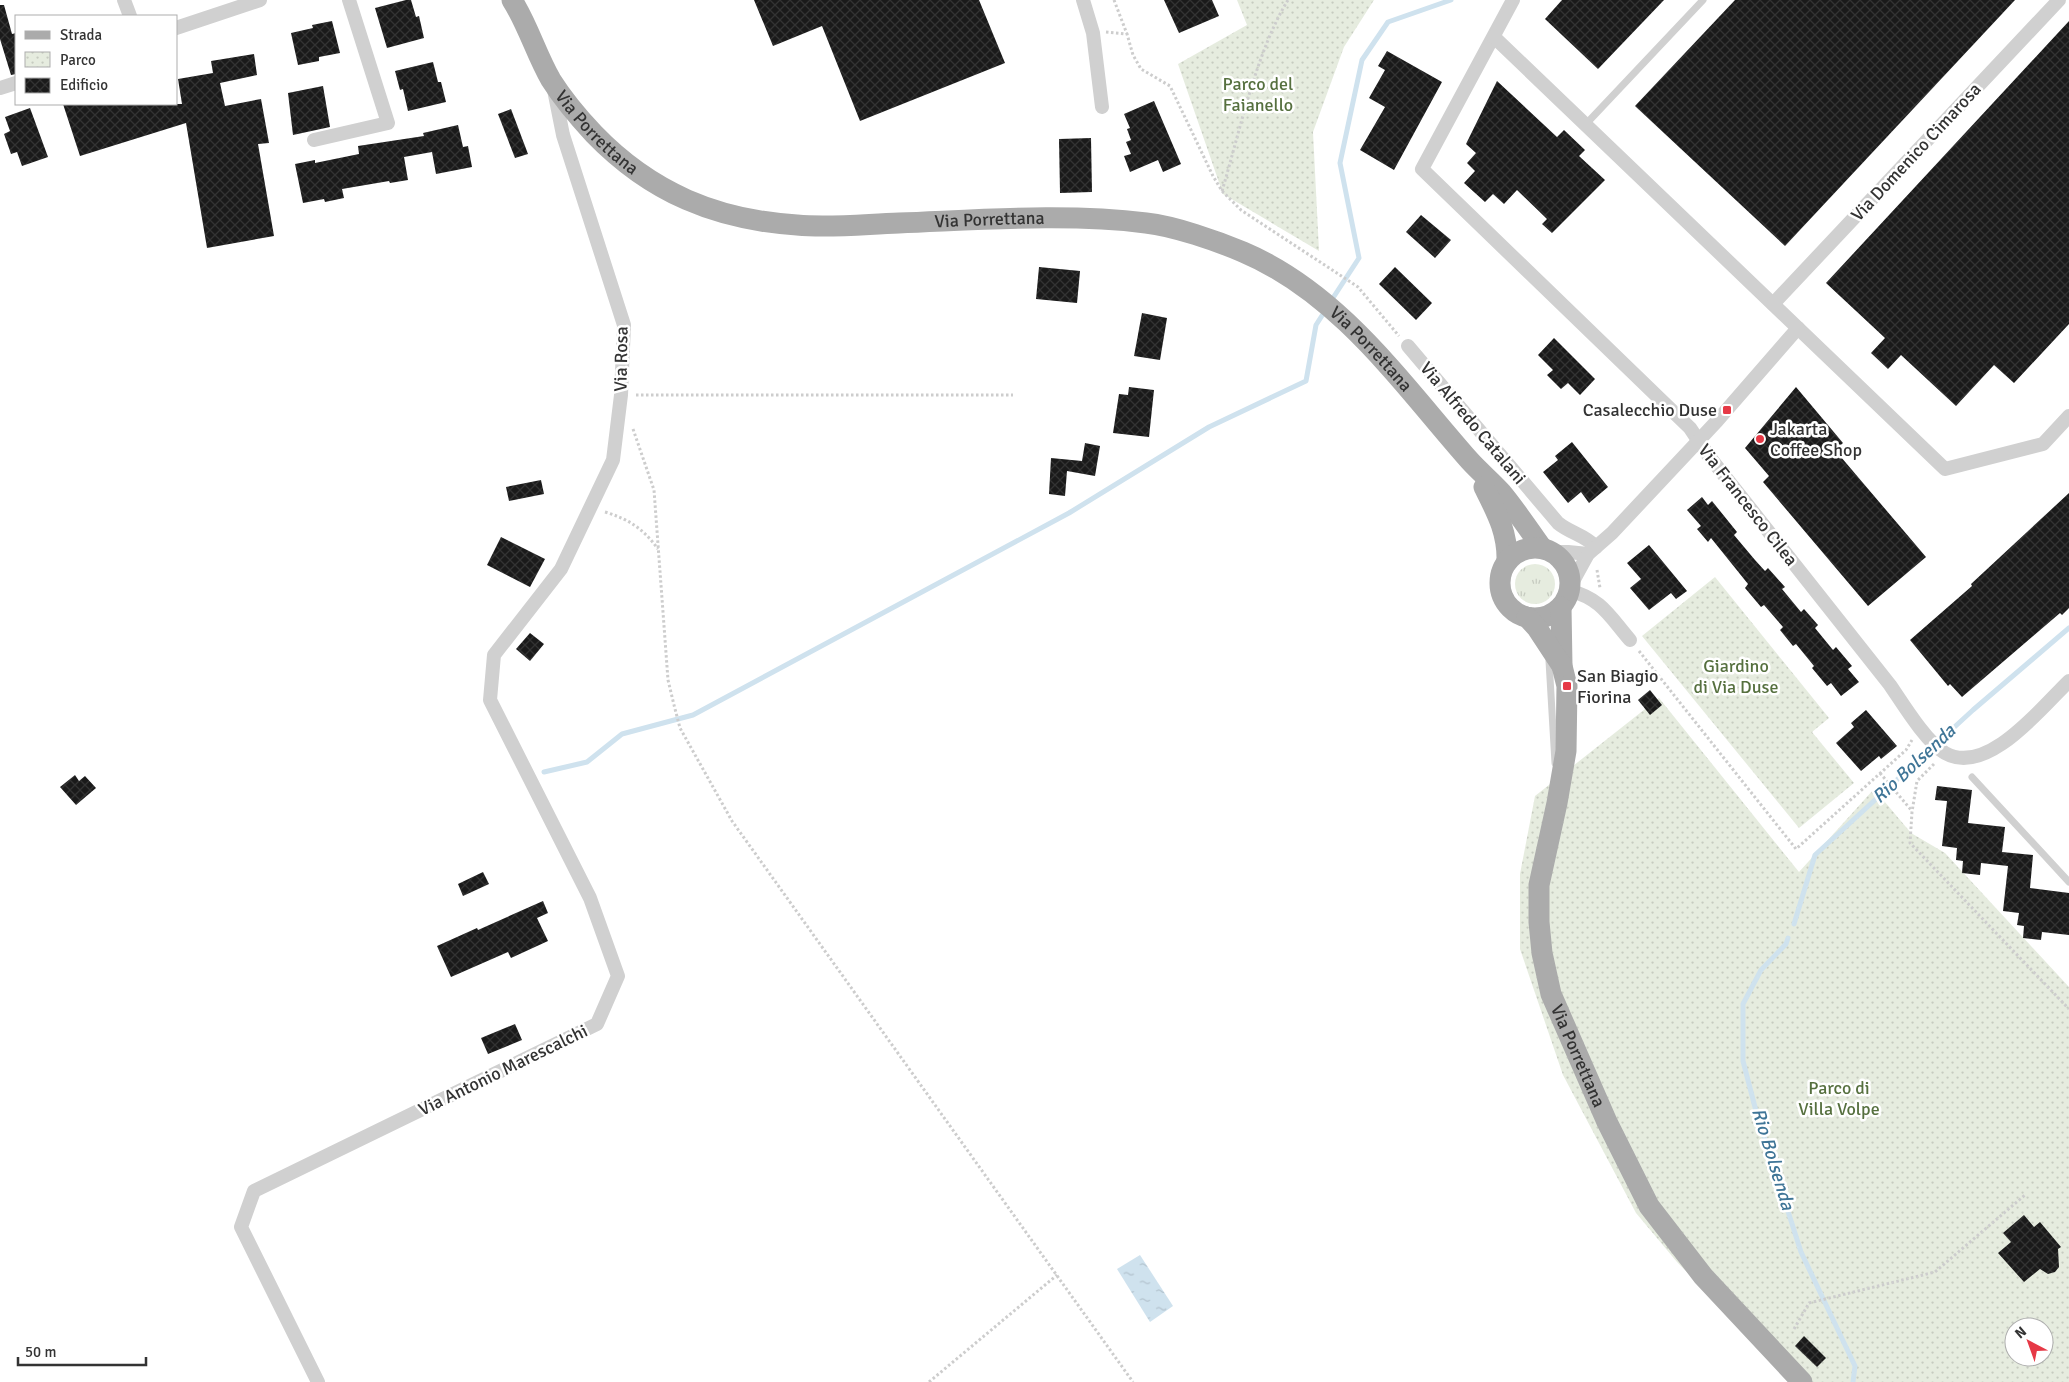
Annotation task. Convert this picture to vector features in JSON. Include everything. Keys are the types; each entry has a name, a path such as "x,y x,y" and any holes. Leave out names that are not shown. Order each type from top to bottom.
{"main road":[{"name":"Via Porrettana","path":"515,3 552,80 591,131 621,160 652,183 688,201 726,214 800,226 1012,219 1076,219 1150,223 1221,243 1247,254 1317,296 1342,318 1419,400 1470,460 1500,491 1547,550 1562,560 1569,572 1558,661"},
{"name":"Via Porrettana","path":"1470,460 1500,518 1508,546 1507,562 1501,578 1502,595 1508,605 1517,613 1527,617 1537,628 1558,661 1567,686 1566,751 1539,885 1539,922 1542,954 1551,994 1607,1122 1648,1206 1704,1276 1802,1382"},
{"path":"1507,562 1517,553 1529,548 1547,550"},
{"path":"1527,617 1539,618 1551,614 1567,595"}],"street":[{"path":"124,0 130,15"},
{"path":"178,27 260,0"},
{"path":"314,140 388,123 349,0"},
{"path":"1083,0 1093,33 1102,107"},
{"path":"1513,0 1494,36 1945,469 2043,444 2069,416"},
{"name":"Via Domenico Cimarosa","path":"1773,304 2059,0"},
{"name":"Via Francesco Cilea","path":"1494,36 1422,169 1690,428 1697,441 1920,726 1945,753"},
{"name":"Via Rosa","path":"520,622 561,570 613,460 621,395 624,324 564,135 552,80"},
{"path":"0,88 15,82"},
{"path":"1630,640 1595,600 1567,595 1592,551 1612,534 1717,421 1798,328"},
{"name":"Via Alfredo Catalani","path":"1408,346 1558,523 1567,530 1588,538 1592,551"},
{"path":"1547,550 1568,552 1592,551"},
{"name":"Via Antonio Marescalchi","path":"318,1382 241,1227 254,1191 597,1024 618,976 590,898 490,700 494,655 520,622"},
{"path":"1945,753 1961,758 1976,757 1990,752 2028,722 2069,681"}],"lane":[{"path":"1586,124 1703,0"},
{"path":"1972,777 2069,882"}],"path":[{"name":"Via Alfredo Catalani","path":"1114,0 1133,55 1142,69 1170,86 1222,192 1241,210 1329,266 1358,287 1408,346"},
{"path":"1222,192 1259,66 1279,16 1288,0"},
{"path":"1093,33 1116,32 1127,34"},
{"path":"1013,396 621,395 654,490 668,680 680,728 732,821 1133,1382"},
{"path":"585,518 603,512 625,518 641,529 658,550"},
{"path":"1630,640 1796,850 1906,750 1920,726"},
{"path":"1945,753 1917,781 1910,843 2069,1009"},
{"path":"1880,773 1912,812"},
{"path":"1794,1329 1809,1303 1935,1272 2025,1195"},
{"path":"929,1382 1057,1275"}],"green space":[{"name":"Parco del Faianello","path":"1237,0 1374,0 1344,47 1313,132 1319,251 1223,194 1178,64 1247,25"},
{"path":"1539,564 1546,567 1552,573 1555,584 1554,592 1546,601 1539,604 1531,604 1524,601 1516,592 1515,580 1518,573 1527,565"},
{"name":"Giardino di Via Duse","path":"1715,577 1829,718 1812,732 1854,783 1799,828 1642,636"},
{"name":"Parco di Villa Volpe","path":"1659,698 1799,872 1874,789 1911,833 1945,853 2069,987 2069,1382 1800,1382 1729,1315 1677,1262 1636,1213 1563,1075 1520,949 1520,874 1535,796"}],"water":[{"path":"1140,1255 1173,1306 1150,1322 1117,1269"}],"building":[{"path":"411,0 416,17 419,16 424,38 387,48 375,8"},
{"path":"754,0 979,0 1005,63 860,121 822,26 773,46"},
{"path":"1164,0 1212,0 1219,16 1179,33"},
{"path":"1562,0 1664,0 1598,69 1545,19"},
{"path":"1735,0 2015,0 1785,246 1635,106"},
{"path":"0,5 4,5 12,34 15,33 15,74 11,75 0,39"},
{"path":"332,21 340,53 319,57 319,61 298,65 291,33 313,28 312,25"},
{"path":"2069,21 2069,324 2014,383 1994,365 1956,406 1901,355 1888,369 1871,353 1885,338 1826,283"},
{"path":"1387,51 1442,82 1394,170 1360,150 1385,107 1369,98 1385,70 1378,66"},
{"path":"254,54 257,75 220,83 225,106 261,99 269,143 258,144 274,236 207,248 186,123 80,156 63,105 182,104 178,79 213,73 211,61"},
{"path":"433,62 446,102 408,111 403,89 400,90 395,71"},
{"path":"1497,81 1557,137 1564,130 1585,150 1579,156 1605,180 1552,233 1542,224 1547,219 1517,190 1504,204 1493,194 1485,202 1464,183 1475,171 1467,163 1476,153 1466,144"},
{"path":"323,86 330,127 293,135 288,93"},
{"path":"1154,101 1181,164 1163,172 1158,160 1130,172 1124,156 1131,154 1126,142 1131,140 1127,129 1130,128 1124,114"},
{"path":"30,108 48,157 22,166 17,152 11,154 4,134 10,131 5,117"},
{"path":"511,109 528,154 515,158 498,114"},
{"path":"458,125 463,147 468,146 472,167 436,174 432,152 404,157 408,180 390,183 389,181 342,189 344,198 325,202 324,199 303,203 295,164 315,160 315,163 359,154 358,146 424,136 423,133"},
{"path":"1091,138 1092,192 1060,193 1059,139"},
{"path":"1421,215 1451,240 1435,258 1406,232"},
{"path":"1039,267 1080,271 1077,303 1036,299"},
{"path":"1395,267 1432,303 1416,320 1379,284"},
{"path":"1142,313 1167,318 1160,360 1134,356"},
{"path":"1554,338 1595,379 1580,395 1568,383 1561,389 1547,375 1553,370 1538,355"},
{"path":"1129,387 1154,390 1149,437 1113,433 1119,394 1128,395"},
{"path":"1796,387 1843,443 1835,450 1926,557 1868,606 1763,482 1769,476 1745,448"},
{"path":"1572,442 1608,487 1589,503 1581,492 1568,503 1543,472 1558,460 1555,456"},
{"path":"1085,443 1100,446 1095,476 1067,471 1065,496 1049,494 1051,458 1082,461"},
{"path":"541,480 544,494 509,501 506,487"},
{"path":"2069,493 2069,608 2062,615 2060,613 1962,697 1950,684 1948,686 1910,640 1972,586 1971,584"},
{"path":"1702,497 1708,505 1712,501 1737,532 1734,535 1755,560 1765,571 1768,568 1785,587 1782,589 1801,612 1804,609 1818,625 1815,628 1833,650 1836,647 1852,666 1848,669 1859,682 1841,696 1831,683 1827,686 1796,644 1793,646 1780,630 1783,627 1764,605 1761,607 1745,588 1748,584 1711,538 1708,542 1697,529 1701,526 1687,510"},
{"path":"501,537 545,559 530,587 487,565"},
{"path":"1649,545 1687,591 1676,599 1671,593 1649,610 1630,588 1641,579 1627,563"},
{"path":"530,633 544,644 530,661 516,649"},
{"path":"1650,690 1662,705 1650,715 1638,700"},
{"path":"1866,710 1897,746 1881,759 1879,756 1861,771 1836,743 1854,727 1851,723"},
{"path":"75,775 79,781 85,776 96,788 76,805 60,787"},
{"path":"1937,786 1972,790 1968,823 2005,827 2002,852 2033,855 2030,888 2069,893 2069,935 2042,932 2041,940 2023,938 2024,926 2017,925 2019,913 2003,911 2008,866 1981,863 1980,875 1962,873 1963,861 1956,860 1957,848 1942,846 1947,801 1935,800"},
{"path":"483,872 489,884 463,896 458,884"},
{"path":"543,901 548,913 537,918 548,941 511,958 508,952 451,977 437,946"},
{"path":"515,1024 522,1040 488,1054 481,1038"},
{"path":"2024,1215 2034,1227 2040,1222 2061,1247 2058,1249 2059,1267 2055,1272 2048,1274 2040,1269 2024,1282 1998,1253 2011,1242 2003,1233"},
{"path":"1804,1336 1826,1358 1817,1367 1795,1346"}],"waterway":[{"path":"1331,301 1359,258 1340,163 1362,60 1388,22 1451,0"},
{"path":"544,772 587,762 622,734 693,715 1069,513 1209,427 1306,381 1316,325 1325,311"},
{"name":"Rio Bolsenda","path":"1794,924 1815,855 1973,710 2069,628"},
{"name":"Rio Bolsenda","path":"1788,938 1786,944 1761,970 1743,1004 1743,1061 1756,1111 1801,1252 1855,1366 1853,1382"}],"place":[{"name":"Casalecchio Duse","path":"1727,410"},
{"name":"Jakarta Coffee Shop","path":"1760,439"},
{"name":"San Biagio Fiorina","path":"1567,686"}]}
